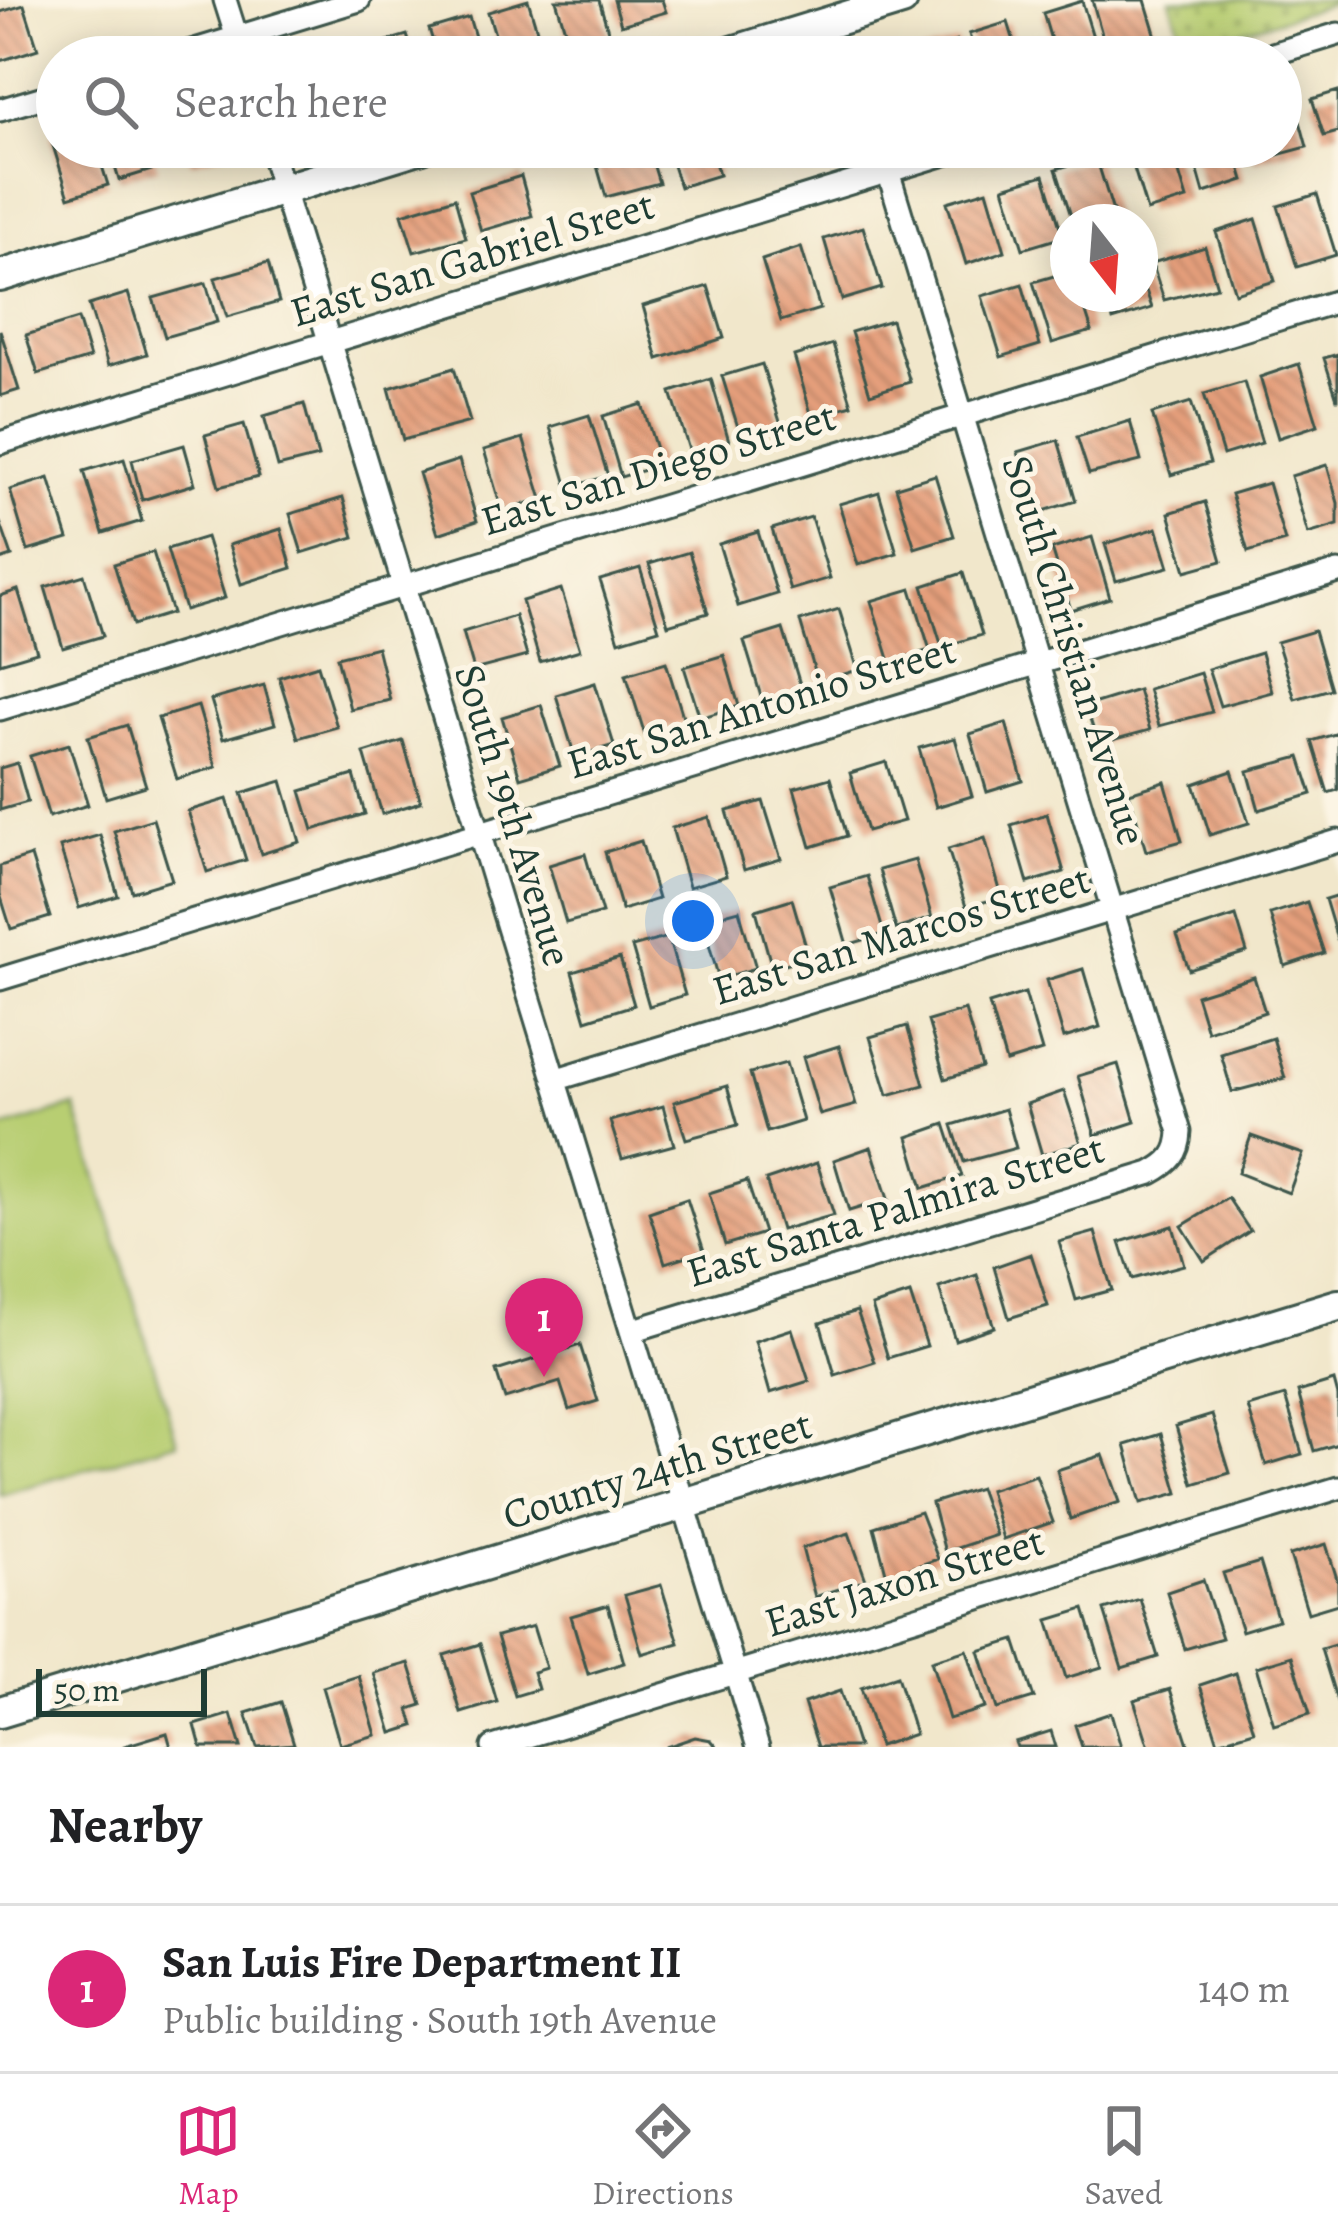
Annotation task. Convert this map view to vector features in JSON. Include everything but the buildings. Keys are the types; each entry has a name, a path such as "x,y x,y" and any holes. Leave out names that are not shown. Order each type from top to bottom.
{"street":[{"path":"225,0 236,36"},
{"path":"267,36 359,0"},
{"path":"785,36 902,0"},
{"path":"1302,45 1338,34"},
{"path":"0,110 36,99"},
{"name":"South 19th Avenue","path":"276,168 758,1747"},
{"path":"0,276 354,168"},
{"name":"East San Gabriel Sreet","path":"0,443 898,168"},
{"name":"South Christian Avenue","path":"888,171 1180,1132 1177,1153"},
{"name":"East San Diego Street","path":"0,709 1338,302"},
{"name":"East San Antonio Street","path":"0,979 1338,572"},
{"name":"East San Marcos Street","path":"554,1080 1338,841"},
{"name":"East Santa Palmira Street","path":"631,1331 1151,1173 1177,1153"},
{"name":"County 24th Street","path":"0,1712 1338,1306"},
{"name":"East Jaxon Street","path":"493,1747 1338,1488"}],"green space":[{"path":"1170,0 1338,0 1226,36 1182,36"},
{"path":"75,1106 177,1442 0,1495 0,1129"}],"place":[{"name":"San Luis Fire Department II","path":"544,1377"}]}
